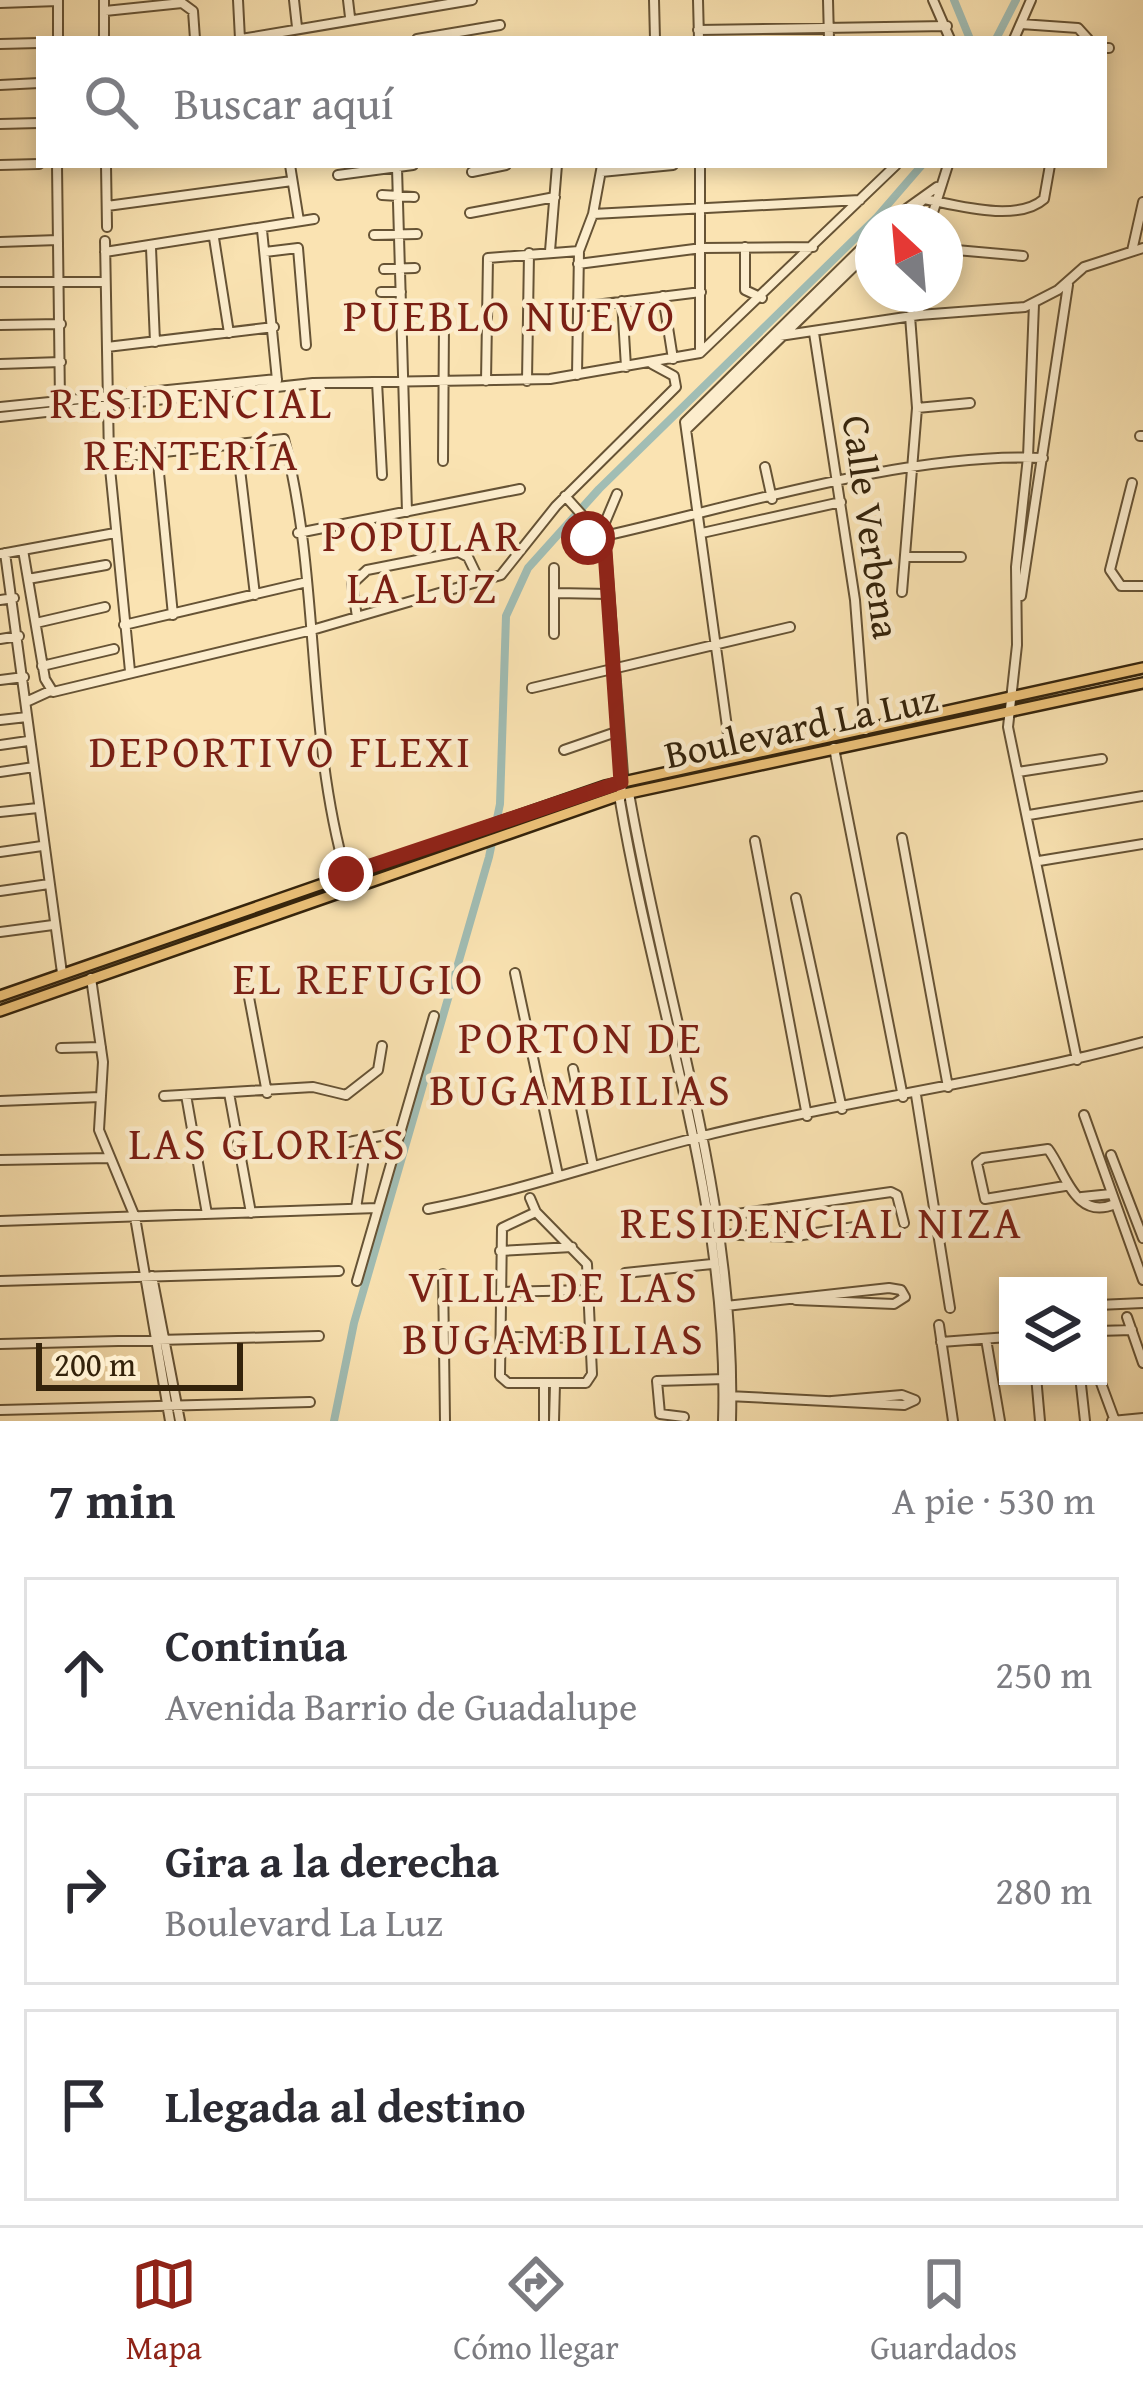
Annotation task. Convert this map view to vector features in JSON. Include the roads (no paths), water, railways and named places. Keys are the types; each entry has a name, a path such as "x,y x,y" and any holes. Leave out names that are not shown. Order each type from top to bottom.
{"main road":[{"name":"Boulevard La Luz","path":"0,996 530,809 731,756 1143,668"},
{"name":"Boulevard La Luz","path":"0,1011 533,822 624,785 834,748 1143,683"},
{"path":"530,809 533,822"}],"street":[{"path":"104,0 104,36"},
{"path":"238,0 241,36"},
{"path":"294,0 297,27"},
{"path":"348,0 350,17"},
{"path":"255,36 472,0"},
{"path":"654,0 655,36"},
{"path":"698,0 698,35 947,26"},
{"path":"828,0 829,36"},
{"path":"933,0 949,36"},
{"path":"1015,36 1031,0"},
{"path":"0,3 58,1 58,36"},
{"path":"105,11 182,3 193,11 195,36"},
{"path":"1021,24 1078,28 1085,36"},
{"path":"434,36 500,25"},
{"path":"479,28 481,36"},
{"path":"0,44 36,43"},
{"path":"0,85 36,83"},
{"path":"0,124 36,122"},
{"path":"0,165 36,164"},
{"path":"56,168 60,401"},
{"path":"106,168 107,227"},
{"path":"290,168 299,221"},
{"path":"338,175 397,168 407,512"},
{"path":"472,172 491,168"},
{"path":"550,251 557,168"},
{"path":"700,168 700,353"},
{"path":"0,417 278,383 527,381 700,353 893,168"},
{"path":"933,204 946,168"},
{"path":"919,204 924,199 1033,208 1044,200 1049,168"},
{"path":"578,375 579,251 593,214 601,169"},
{"path":"107,206 292,181"},
{"path":"913,204 937,187"},
{"path":"382,195 414,197"},
{"path":"470,213 555,197"},
{"path":"593,214 862,200"},
{"path":"1132,251 1143,202"},
{"path":"130,671 109,458 105,247 151,248 314,219"},
{"path":"262,230 278,383"},
{"path":"374,235 417,234"},
{"path":"214,238 229,333"},
{"path":"0,242 58,240"},
{"path":"745,247 745,290 762,298"},
{"path":"578,264 702,248 813,247"},
{"path":"151,248 155,342"},
{"path":"265,252 298,248 306,345"},
{"path":"778,336 1034,304 1094,262 1143,248"},
{"path":"486,381 486,264 490,255 579,251"},
{"path":"963,251 1023,256"},
{"path":"527,381 530,253"},
{"path":"778,336 855,256"},
{"path":"731,756 686,426 855,265"},
{"path":"384,269 415,268"},
{"path":"0,282 105,282"},
{"path":"1018,609 1069,283"},
{"path":"381,292 401,292"},
{"path":"579,308 701,292"},
{"path":"663,296 674,359"},
{"path":"622,301 626,367"},
{"path":"1034,304 1028,457 1016,567 1014,696 1009,712 1077,1060"},
{"path":"402,307 418,308"},
{"path":"902,592 916,408 916,312"},
{"path":"442,461 444,323"},
{"path":"0,325 61,324"},
{"path":"107,347 274,327"},
{"name":"Calle Verbena","path":"814,333 842,502 865,730"},
{"path":"0,364 62,362"},
{"path":"26,702 130,671 312,630 480,582 508,568 628,432 676,387 674,376 650,363"},
{"path":"377,382 382,475"},
{"path":"0,407 107,402"},
{"path":"916,408 970,403"},
{"path":"109,458 284,439 307,582 318,737 346,874"},
{"path":"237,444 255,596"},
{"path":"157,453 173,615"},
{"path":"586,517 585,538 913,467 976,458 1043,458"},
{"path":"765,467 772,499"},
{"path":"1132,483 1110,570 1121,586 1143,586"},
{"path":"298,533 520,488"},
{"path":"616,494 604,531 624,785 716,1216 726,1306 724,1333"},
{"path":"567,498 604,531"},
{"path":"702,533 842,502"},
{"path":"62,973 28,741 14,598 2,554 115,533"},
{"path":"23,550 42,666 54,691"},
{"path":"357,617 352,584 368,570 458,552 468,557 480,582"},
{"path":"906,556 961,557"},
{"path":"28,579 106,565"},
{"path":"554,568 554,634"},
{"path":"124,625 307,582"},
{"path":"556,593 609,594"},
{"path":"0,600 14,598"},
{"path":"35,623 105,607"},
{"path":"532,688 716,640 790,627"},
{"path":"0,639 19,636"},
{"path":"42,666 114,650"},
{"path":"0,680 24,677"},
{"path":"0,720 27,717"},
{"path":"564,750 619,731"},
{"path":"0,745 28,741"},
{"path":"834,748 903,1096"},
{"path":"1018,772 1102,759"},
{"path":"0,772 34,767"},
{"path":"1028,815 1143,796"},
{"path":"0,812 38,808"},
{"path":"902,838 947,1087"},
{"path":"755,841 807,1116"},
{"path":"1039,861 1143,844"},
{"path":"0,852 42,846"},
{"path":"0,891 49,884"},
{"path":"796,898 842,1109"},
{"path":"0,932 53,925"},
{"path":"515,973 558,1175"},
{"path":"91,978 101,1047 100,1130 135,1217 173,1406 180,1421"},
{"path":"248,992 268,1093"},
{"path":"357,1281 434,1016"},
{"path":"428,1209 508,1193 700,1136 916,1095 1143,1042"},
{"path":"164,1096 313,1088 346,1095 369,1082 378,1070 382,1046"},
{"path":"61,1048 101,1047"},
{"path":"573,1069 593,1166"},
{"path":"229,1093 251,1213"},
{"path":"186,1095 207,1214"},
{"path":"916,1095 950,1308"},
{"path":"0,1101 100,1097"},
{"path":"1084,1115 1143,1280"},
{"path":"343,1143 386,1136"},
{"path":"700,1136 724,1333 727,1421"},
{"path":"356,1208 367,1139"},
{"path":"1065,1186 985,1199 977,1163 983,1158 1048,1149 1065,1186 1097,1210 1115,1204"},
{"path":"1111,1155 1143,1238"},
{"path":"0,1160 110,1158"},
{"path":"716,1216 891,1192 897,1195 904,1223"},
{"path":"1080,1196 1096,1199 1111,1194"},
{"path":"530,1198 536,1212 585,1258 591,1378 582,1384 505,1383 502,1226 536,1212"},
{"path":"0,1221 377,1208"},
{"path":"1120,1217 1133,1214"},
{"path":"718,1234 790,1237 867,1225"},
{"path":"500,1251 573,1246"},
{"path":"625,1273 712,1264"},
{"path":"0,1281 339,1271"},
{"path":"443,1274 445,1421"},
{"path":"726,1306 889,1288 901,1289 904,1297 894,1304 796,1300"},
{"path":"501,1292 589,1290"},
{"path":"1107,1305 1143,1303"},
{"path":"1127,1317 1143,1363"},
{"path":"939,1325 953,1421"},
{"path":"1107,1331 1132,1330"},
{"path":"0,1344 319,1336"},
{"path":"501,1337 591,1338"},
{"path":"941,1342 999,1338"},
{"path":"986,1339 1000,1421"},
{"path":"684,1418 660,1414 657,1381 728,1380"},
{"path":"544,1421 549,1384"},
{"path":"549,1384 554,1421"},
{"path":"1037,1385 1040,1421"},
{"path":"1081,1385 1084,1421"},
{"path":"1101,1385 1112,1421 1143,1418"},
{"path":"728,1396 904,1406 915,1400 902,1395 832,1401"},
{"path":"0,1410 310,1402"},
{"path":"170,1421 173,1406"}],"waterway":[{"path":"954,0 969,36"},
{"path":"998,36 1016,0"},
{"path":"334,1421 354,1323 489,857 500,804 506,616 528,568 599,489 877,217 919,168"}],"district":[{"name":"PUEBLO NUEVO","path":"510,315"},
{"name":"RESIDENCIAL RENTERÍA","path":"192,428"},
{"name":"POPULAR LA LUZ","path":"423,561"},
{"name":"DEPORTIVO FLEXI","path":"281,751"},
{"name":"EL REFUGIO","path":"359,978"},
{"name":"PORTON DE BUGAMBILIAS","path":"581,1063"},
{"name":"LAS GLORIAS","path":"268,1143"},
{"name":"RESIDENCIAL NIZA","path":"822,1222"},
{"name":"VILLA DE LAS BUGAMBILIAS","path":"554,1312"}]}
